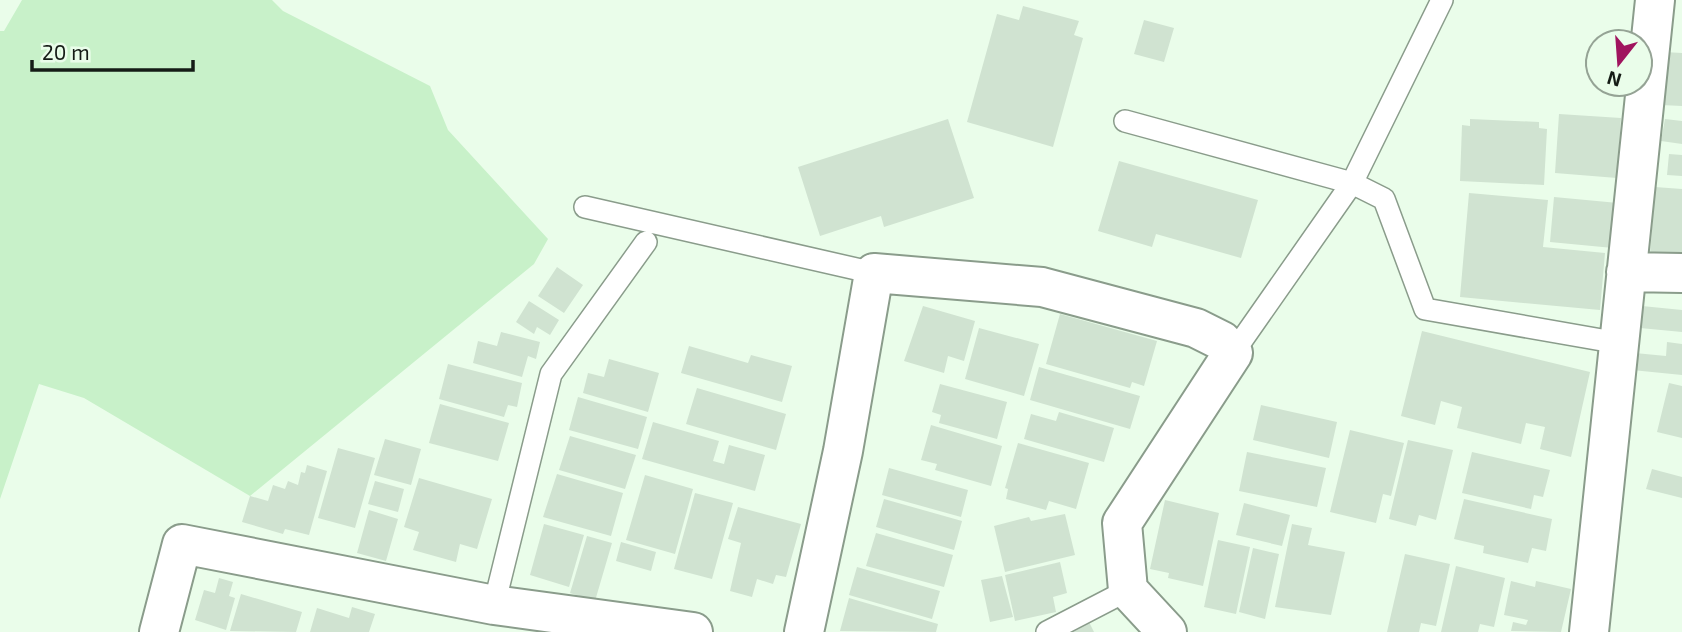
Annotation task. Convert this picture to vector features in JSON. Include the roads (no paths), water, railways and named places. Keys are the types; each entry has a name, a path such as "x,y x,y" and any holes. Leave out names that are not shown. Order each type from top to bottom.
{"street":[{"path":"1589,632 1655,0"},
{"path":"1626,272 1682,274"},
{"path":"808,631 874,273 1042,287 1196,328 1222,341 1233,353 1122,523 1128,590 1167,632"},
{"path":"159,632 182,544 494,605 693,632"}],"lane":[{"path":"1233,353 1352,183 1442,0"},
{"path":"1125,121 1352,183 1384,199 1425,309 1619,343"},
{"path":"585,207 874,273"},
{"path":"494,605 551,374 646,242"},
{"path":"1047,632 1128,590"}]}
